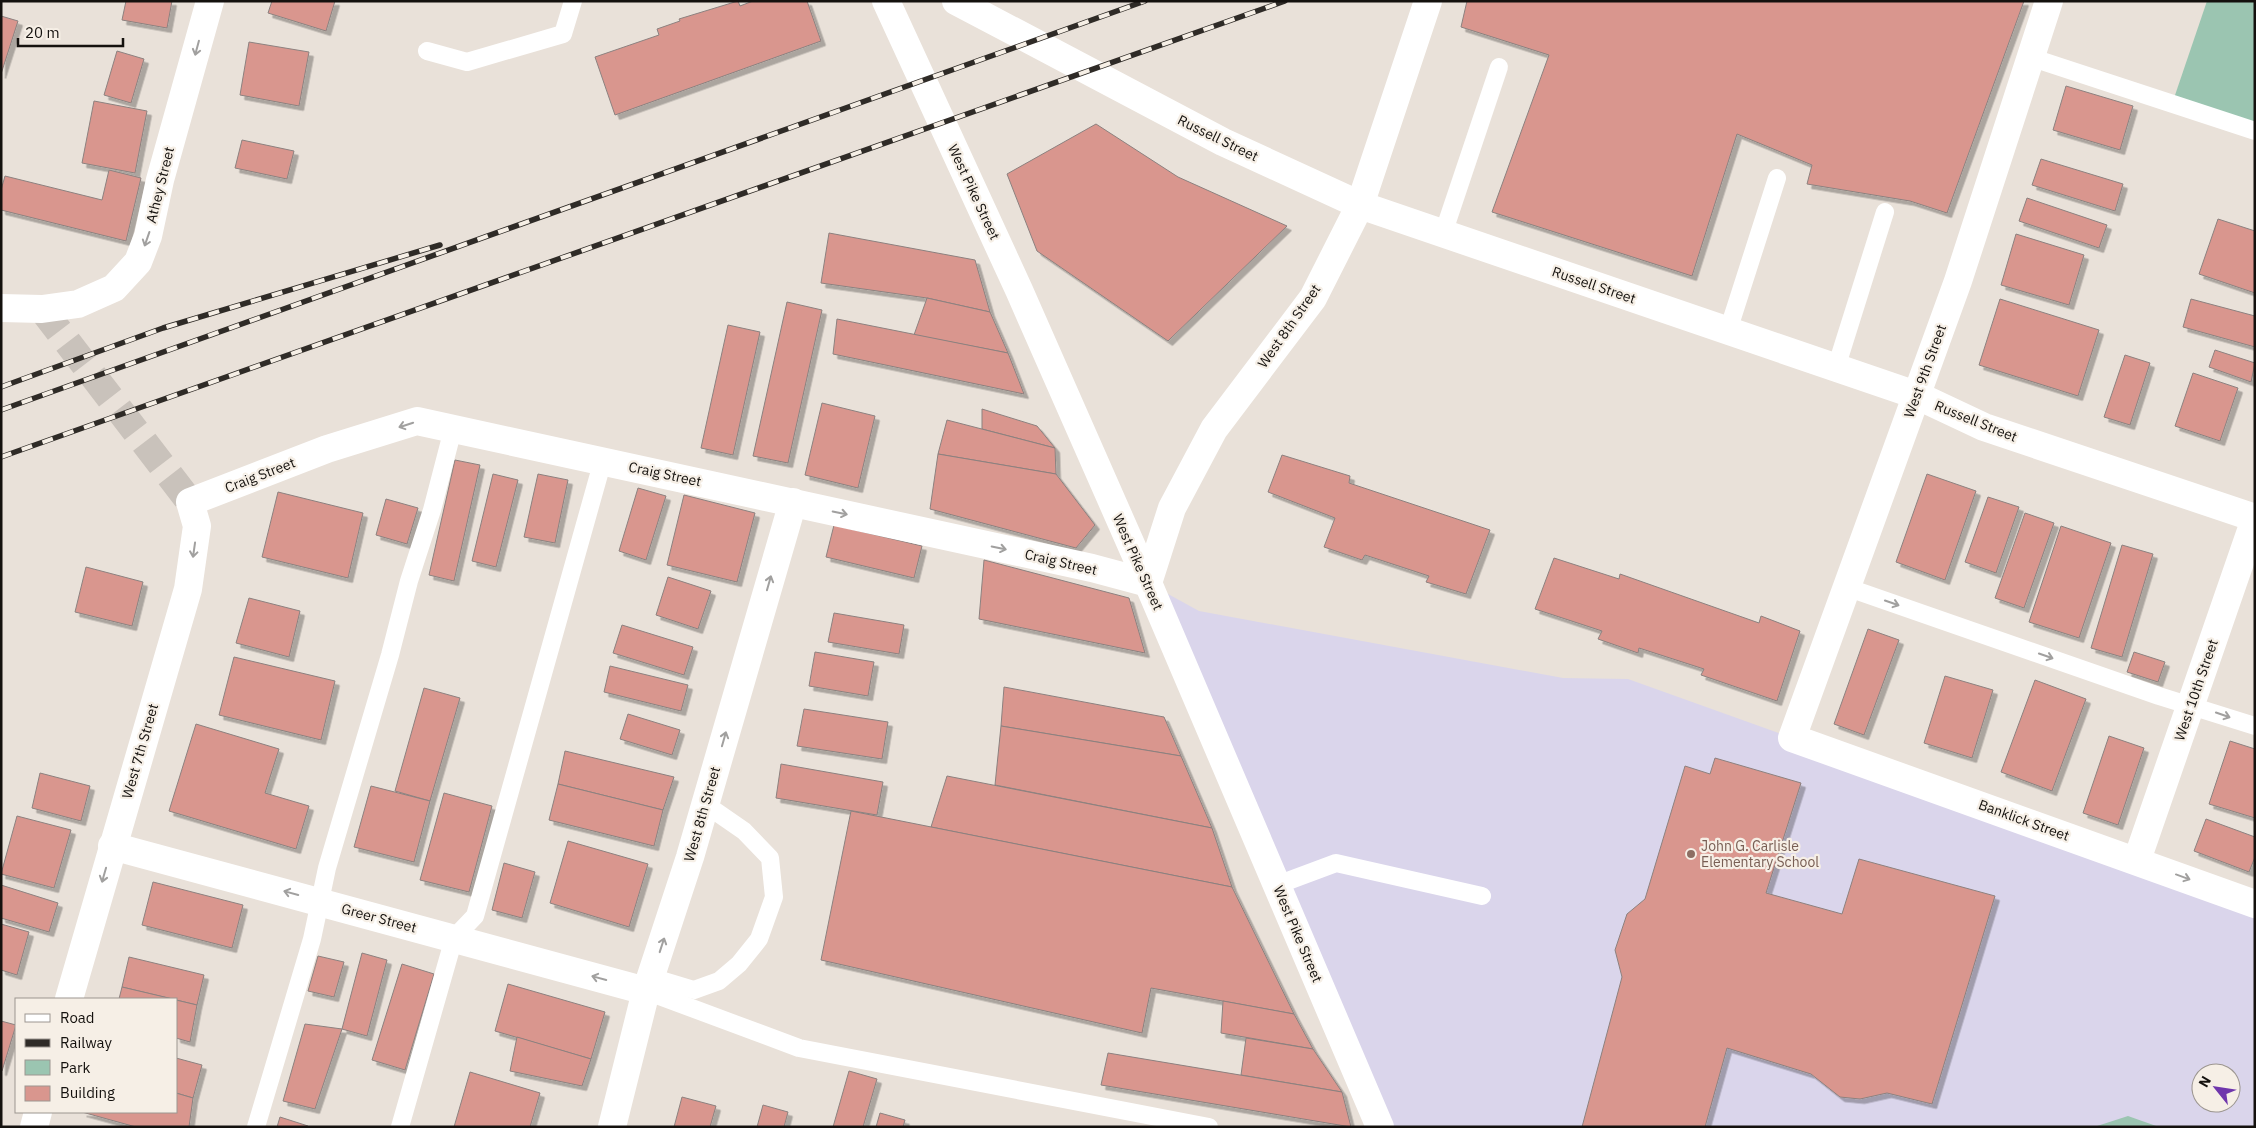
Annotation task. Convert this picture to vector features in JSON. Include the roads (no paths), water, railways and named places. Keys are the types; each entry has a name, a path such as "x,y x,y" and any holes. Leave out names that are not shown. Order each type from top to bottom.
{"street":[{"name":"Athey Street","path":"1,308 42,309 78,304 114,288 138,262 148,236 160,180 210,1"},
{"name":"West Pike Street","path":"886,1 1019,290 1148,583 1380,1127"},
{"name":"Russell Street","path":"956,1 1222,142 1360,205 1916,395 1984,427 2255,519"},
{"name":"West 8th Street","path":"1148,583 1172,508 1214,429 1313,298 1360,205 1428,1"},
{"name":"West 9th Street","path":"1792,738 1958,281 2030,57 2050,1"},
{"name":"Craig Street","path":"190,502 328,450 417,421 1092,568 1148,583"},
{"name":"West 7th Street","path":"69,998 188,589 197,526 190,502"},
{"name":"West 8th Street","path":"612,1127 649,984 706,804 793,502"},
{"name":"West 10th Street","path":"2137,860 2255,519"},
{"name":"Banklick Street","path":"1792,738 2137,860 2255,904"},
{"name":"Greer Street","path":"112,846 454,938 649,984"},
{"path":"34,1127 38,1113"}],"lane":[{"path":"428,51 467,62 563,34 576,2"},
{"path":"2030,57 2255,131"},
{"path":"1443,234 1499,67"},
{"path":"1728,331 1776,178"},
{"path":"1836,368 1885,212"},
{"path":"256,1127 312,939 327,868 390,655 409,581 432,510 453,429"},
{"path":"400,1127 454,938 475,916 603,460"},
{"path":"1846,587 2159,696 2192,704 2255,726"},
{"path":"649,984 694,990 719,981 739,964 759,939 774,897 770,858 744,831 706,804"},
{"path":"1277,885 1336,863 1482,896"},
{"path":"649,984 798,1048 1209,1127"}],"tunnel":[{"path":"42,309 190,502"}],"railway":[{"path":"1,410 1145,1"},
{"path":"1,457 1285,1"},
{"path":"1,387 163,328 440,245"}],"place":[{"name":"John G. Carlisle Elementary School","path":"1691,854"}]}
